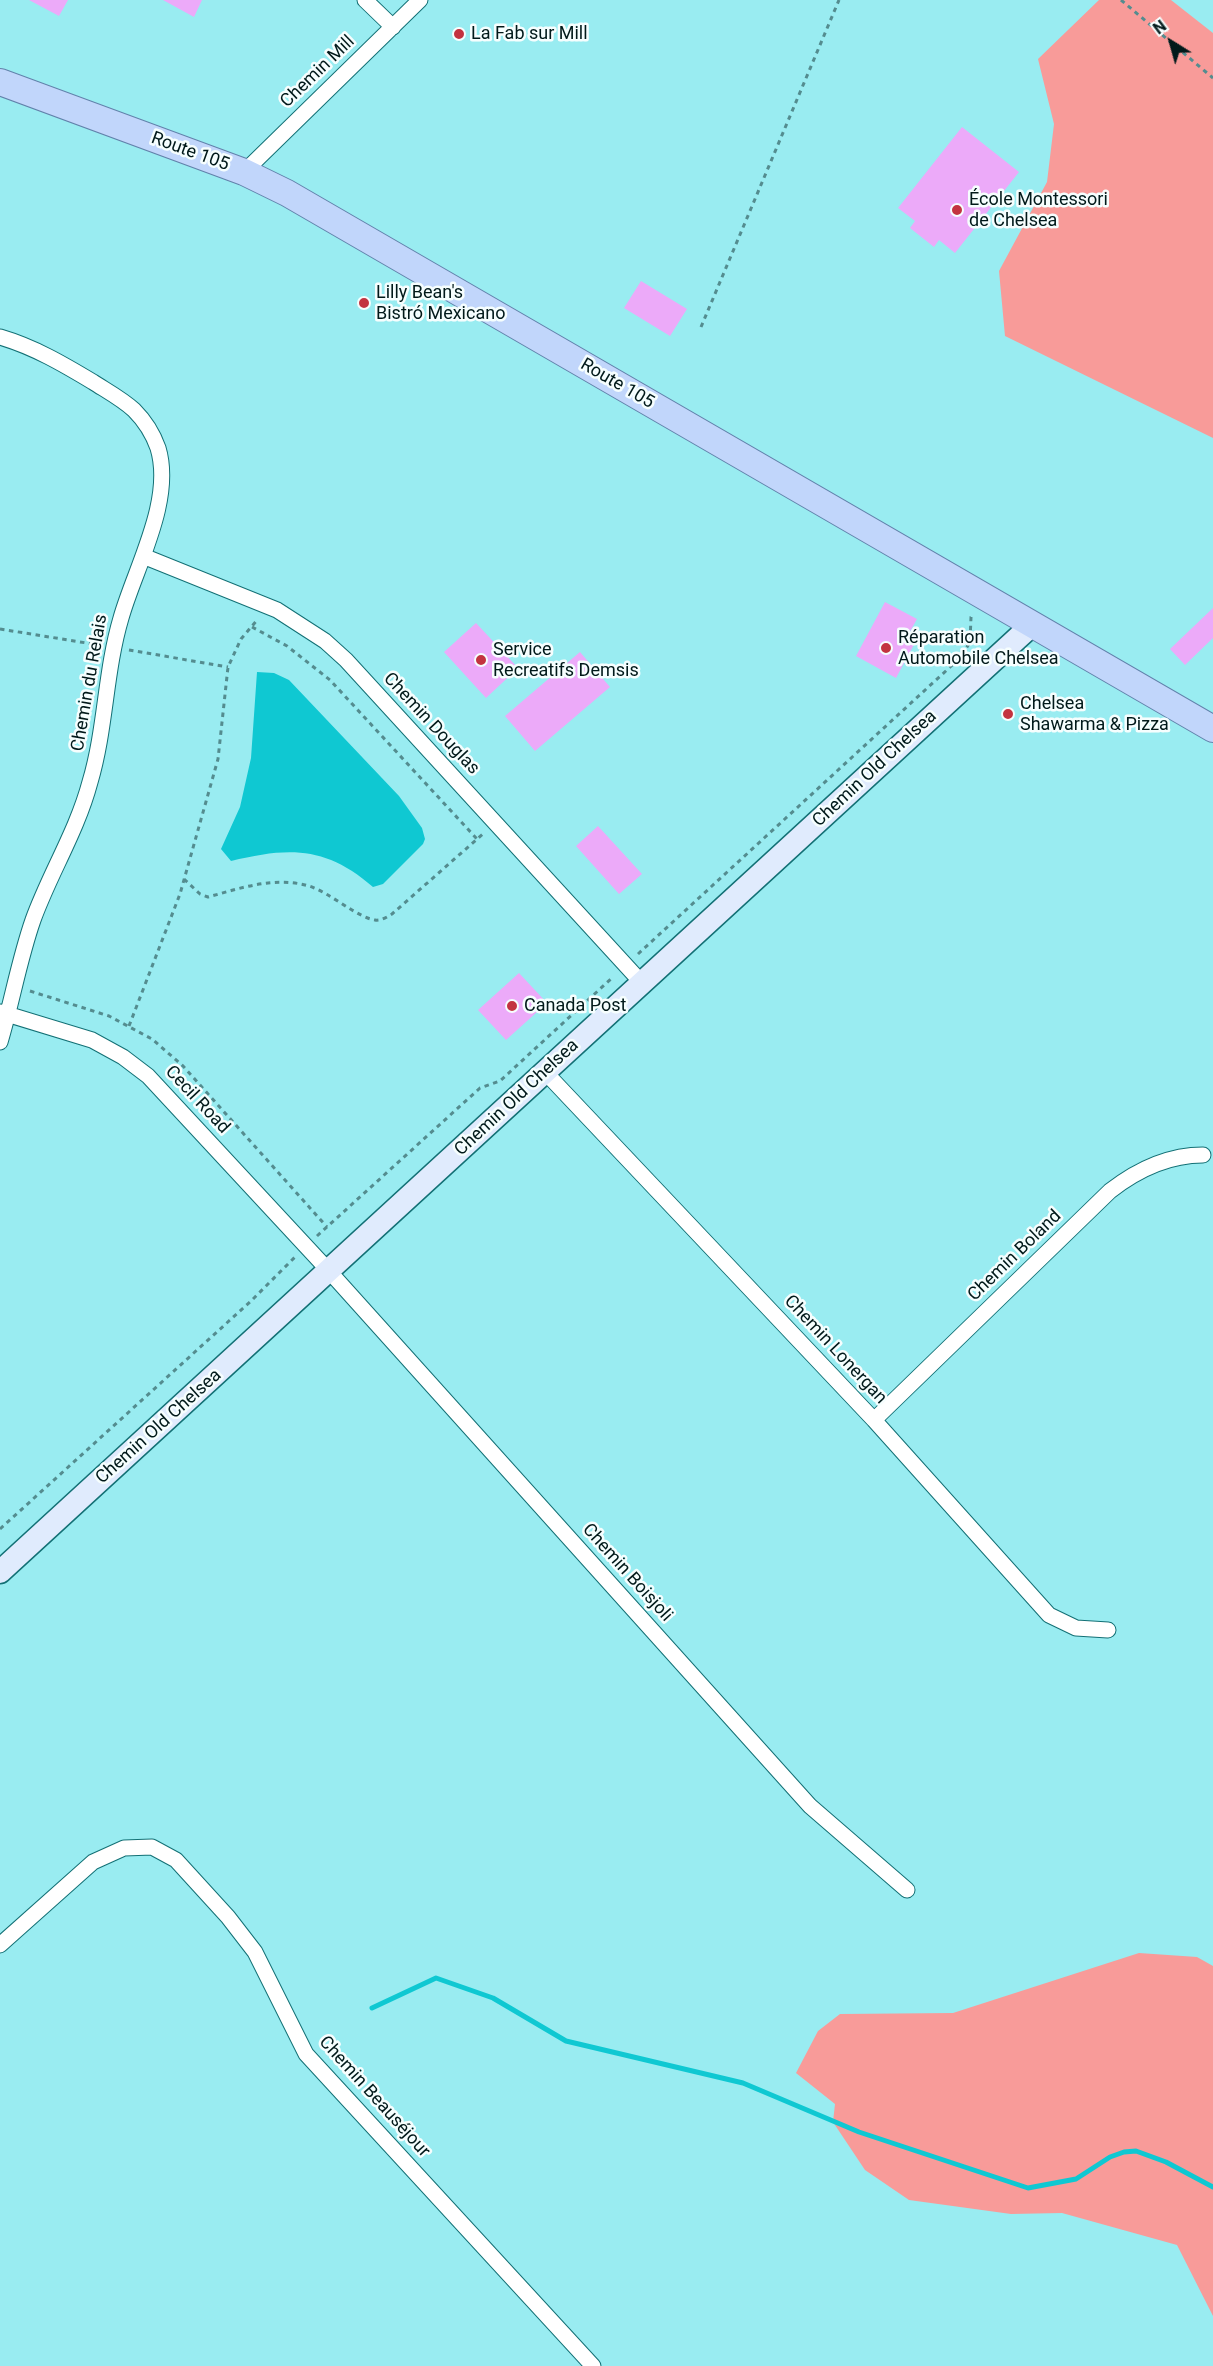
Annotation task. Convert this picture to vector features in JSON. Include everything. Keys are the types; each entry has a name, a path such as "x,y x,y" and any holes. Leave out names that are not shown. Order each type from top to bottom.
{"main road":[{"name":"Route 105","path":"0,82 244,172 287,193 1213,729"}],"street":[{"path":"365,0 393,27"},
{"name":"Chemin Mill","path":"244,172 420,0"},
{"name":"Chemin du Relais","path":"0,337 21,343 59,362 116,396 144,421 158,449 162,482 143,556 121,616 112,651 100,740 90,784 67,847 33,921 4,1013 0,1042"},
{"name":"Chemin Douglas","path":"143,556 269,606 305,626 346,660 642,983"},
{"name":"Chemin Old Chelsea","path":"0,1572 1033,624"},
{"name":"Cecil Road","path":"4,1013 92,1040 123,1057 148,1076 329,1271"},
{"name":"Chemin Lonergan","path":"545,1072 874,1420 1049,1615 1076,1628 1108,1630"},
{"name":"Chemin Boland","path":"874,1420 1110,1191 1130,1175 1181,1155 1203,1155"},
{"name":"Chemin Boisjoli","path":"329,1271 810,1806 907,1890"},
{"name":"Chemin Beauséjour","path":"0,1944 93,1862 124,1848 152,1847 176,1860 228,1917 255,1952 306,2054 593,2366"}],"path":[{"path":"701,327 839,0"},
{"path":"1121,0 1213,78"},
{"path":"129,1026 184,879 218,759 228,667 241,639 269,606"},
{"path":"0,1529 251,1301 306,1247 480,1088 500,1081 961,657 970,642 971,616 975,613"},
{"path":"252,627 287,645 330,680 477,839"},
{"path":"184,879 200,894 208,897 275,882 310,886 368,918 380,920 392,914 495,823"}],"shaded area":[{"path":"1099,0 1171,0 1213,33 1213,438 1005,336 999,271 1047,182 1054,124 1038,59"},
{"path":"1139,1953 1197,1957 1213,1966 1213,2316 1177,2245 1062,2213 1011,2214 909,2200 865,2170 833,2122 835,2104 796,2073 818,2031 840,2014 953,2013"}],"water":[{"path":"257,672 274,673 289,680 399,796 422,828 425,839 423,844 383,884 373,887 339,864 306,853 271,853 231,861 221,849 240,807 251,758"}],"building":[{"path":"29,0 68,0 59,16"},
{"path":"163,0 202,0 194,17"},
{"path":"962,127 1019,172 955,253 939,240 934,247 910,228 915,221 898,208"},
{"path":"641,281 687,309 670,336 624,308"},
{"name":"Réparation Automobile Chelsea","path":"885,602 917,619 908,635 917,639 896,678 856,656"},
{"path":"1213,608 1213,638 1185,665 1170,649"},
{"name":"Service Recreatifs Demsis","path":"476,623 518,668 486,698 444,652"},
{"path":"580,652 610,687 535,751 505,716"},
{"path":"598,826 642,874 619,894 576,846"},
{"name":"Canada Post","path":"519,973 547,1003 506,1040 478,1010"}],"waterway":[{"path":"372,2008 436,1978 493,1998 566,2041 743,2083 859,2132 1028,2188 1076,2179 1110,2157 1136,2151 1166,2162 1213,2187"}],"place":[{"name":"La Fab sur Mill","path":"459,34"},
{"name":"École Montessori de Chelsea","path":"957,210"},
{"name":"Lilly Bean's Bistró Mexicano","path":"364,303"},
{"name":"Réparation Automobile Chelsea","path":"886,648"},
{"name":"Service Recreatifs Demsis","path":"481,660"},
{"name":"Chelsea Shawarma & Pizza","path":"1008,714"},
{"name":"Canada Post","path":"512,1006"}]}
